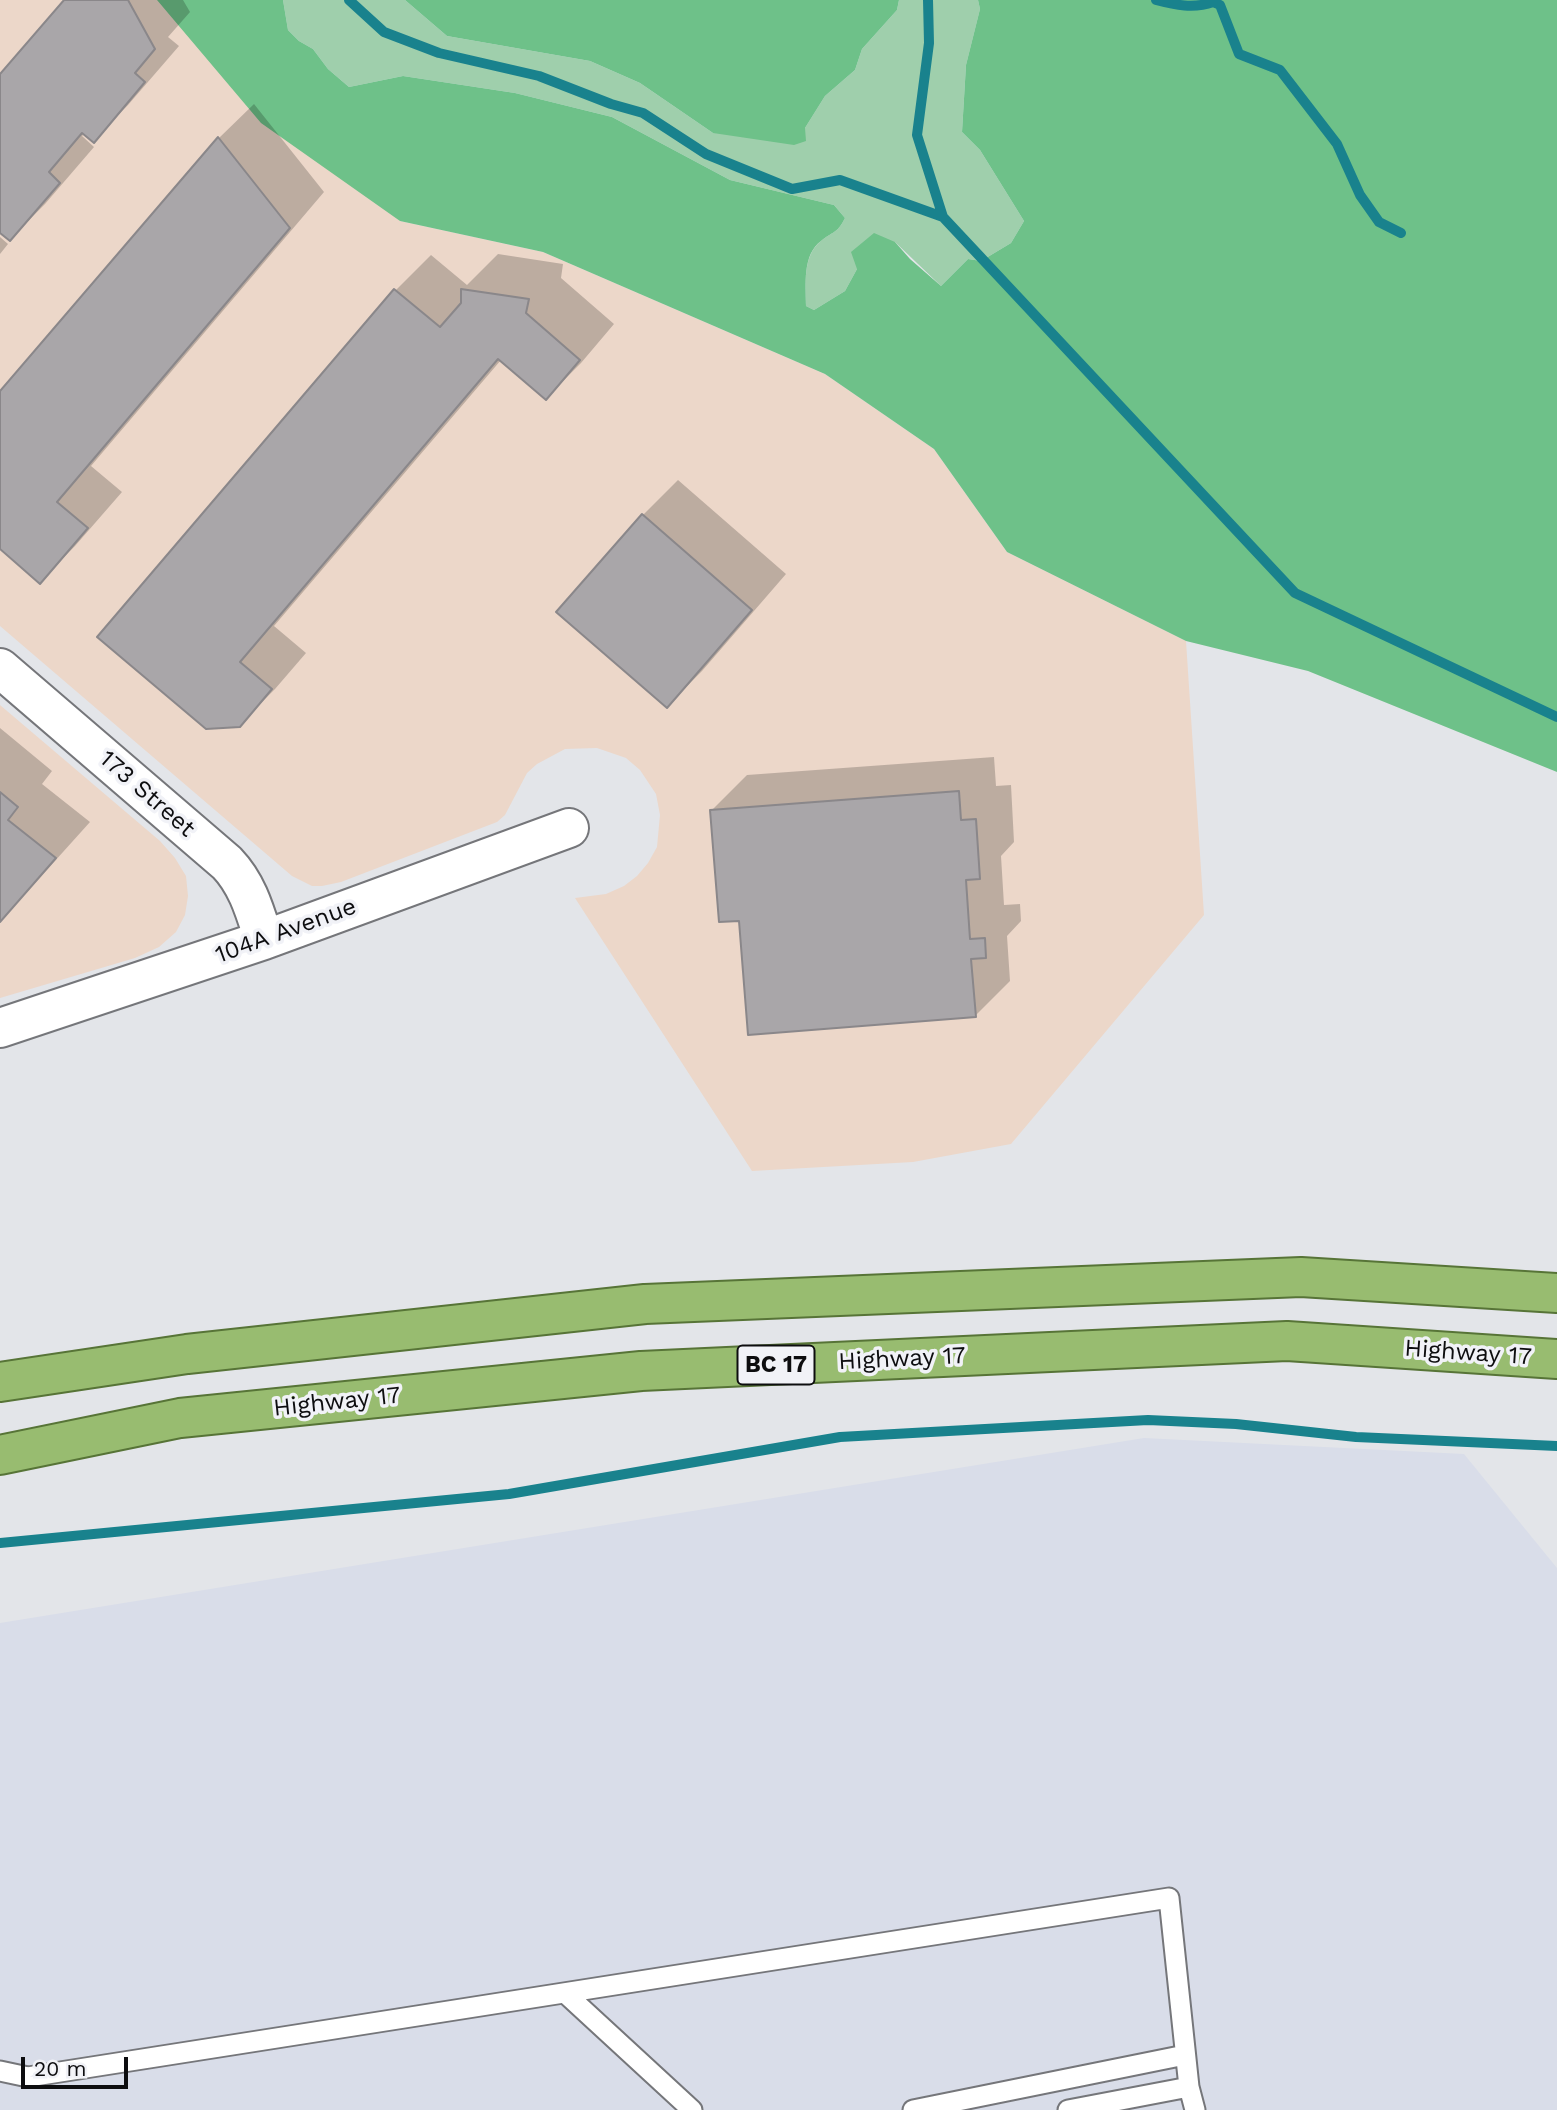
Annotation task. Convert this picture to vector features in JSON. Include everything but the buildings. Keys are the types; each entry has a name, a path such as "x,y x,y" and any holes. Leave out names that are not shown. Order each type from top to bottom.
{"highway":[{"path":"0,1382 187,1354 646,1304 1301,1277 1557,1293"},
{"name":"Highway 17","path":"0,1455 180,1418 641,1371 1287,1341 1557,1359"}],"street":[{"name":"173 Street","path":"0,668 227,863 238,875 251,900 264,940"},
{"name":"104A Avenue","path":"0,1028 264,940 569,828"}],"lane":[{"path":"0,2071 28,2077 1169,1898 1185,2055 1195,2110"},
{"path":"565,1993 692,2110"},
{"path":"913,2110 1185,2055"},
{"path":"1068,2110 1189,2087"}],"shaded area":[{"path":"0,0 158,0 400,221 543,252 825,374 934,449 1007,552 1186,641 1204,915 1011,1144 913,1162 752,1171 575,898 606,894 624,886 648,863 657,847 660,815 656,794 640,770 626,758 597,748 565,749 537,764 527,773 505,815 497,822 341,882 312,886 292,876 0,626"},
{"path":"0,705 160,841 186,876 188,896 185,915 176,932 159,947 135,958 0,998"},
{"path":"1144,1438 1464,1454 1557,1568 1557,2110 0,2110 0,1623"}],"green space":[{"path":"157,0 283,0 288,30 299,41 313,49 328,69 349,87 403,76 515,93 612,117 730,180 834,205 845,218 837,230 815,247 808,262 806,306 814,310 845,291 857,269 851,252 874,233 895,242 941,286 968,259 981,261 1011,243 1024,221 980,150 962,132 966,65 980,9 978,0 1557,0 1557,772 1308,671 1186,641 1007,552 934,449 825,374 543,252 400,221 261,123"},
{"path":"283,0 405,0 447,36 590,61 640,83 713,133 805,128 825,96 855,70 862,49 897,10 899,0 978,0 980,9 966,65 962,132 980,150 1024,221 1011,243 981,261 968,259 941,286 895,242 857,269 845,291 814,310 806,306 808,263 815,247 837,230 845,218 834,205 730,180 612,117 515,93 403,76 349,87 328,69 313,49 299,41 288,30"},
{"path":"405,0 899,0 897,10 862,49 855,70 825,96 805,128 806,141 794,145 713,133 640,83 590,61 447,36"}],"waterway":[{"path":"349,0 384,32 439,53 539,76 611,104 643,113 706,154 792,189 840,180 943,217 1295,593 1557,717"},
{"path":"928,0 929,43 917,135 943,217"},
{"path":"1156,0 1184,6 1213,2 1220,5 1239,54 1280,70 1337,144 1360,195 1379,222 1401,233"},
{"path":"0,1543 509,1494 840,1437 1148,1420 1236,1424 1356,1437 1557,1446"}]}
